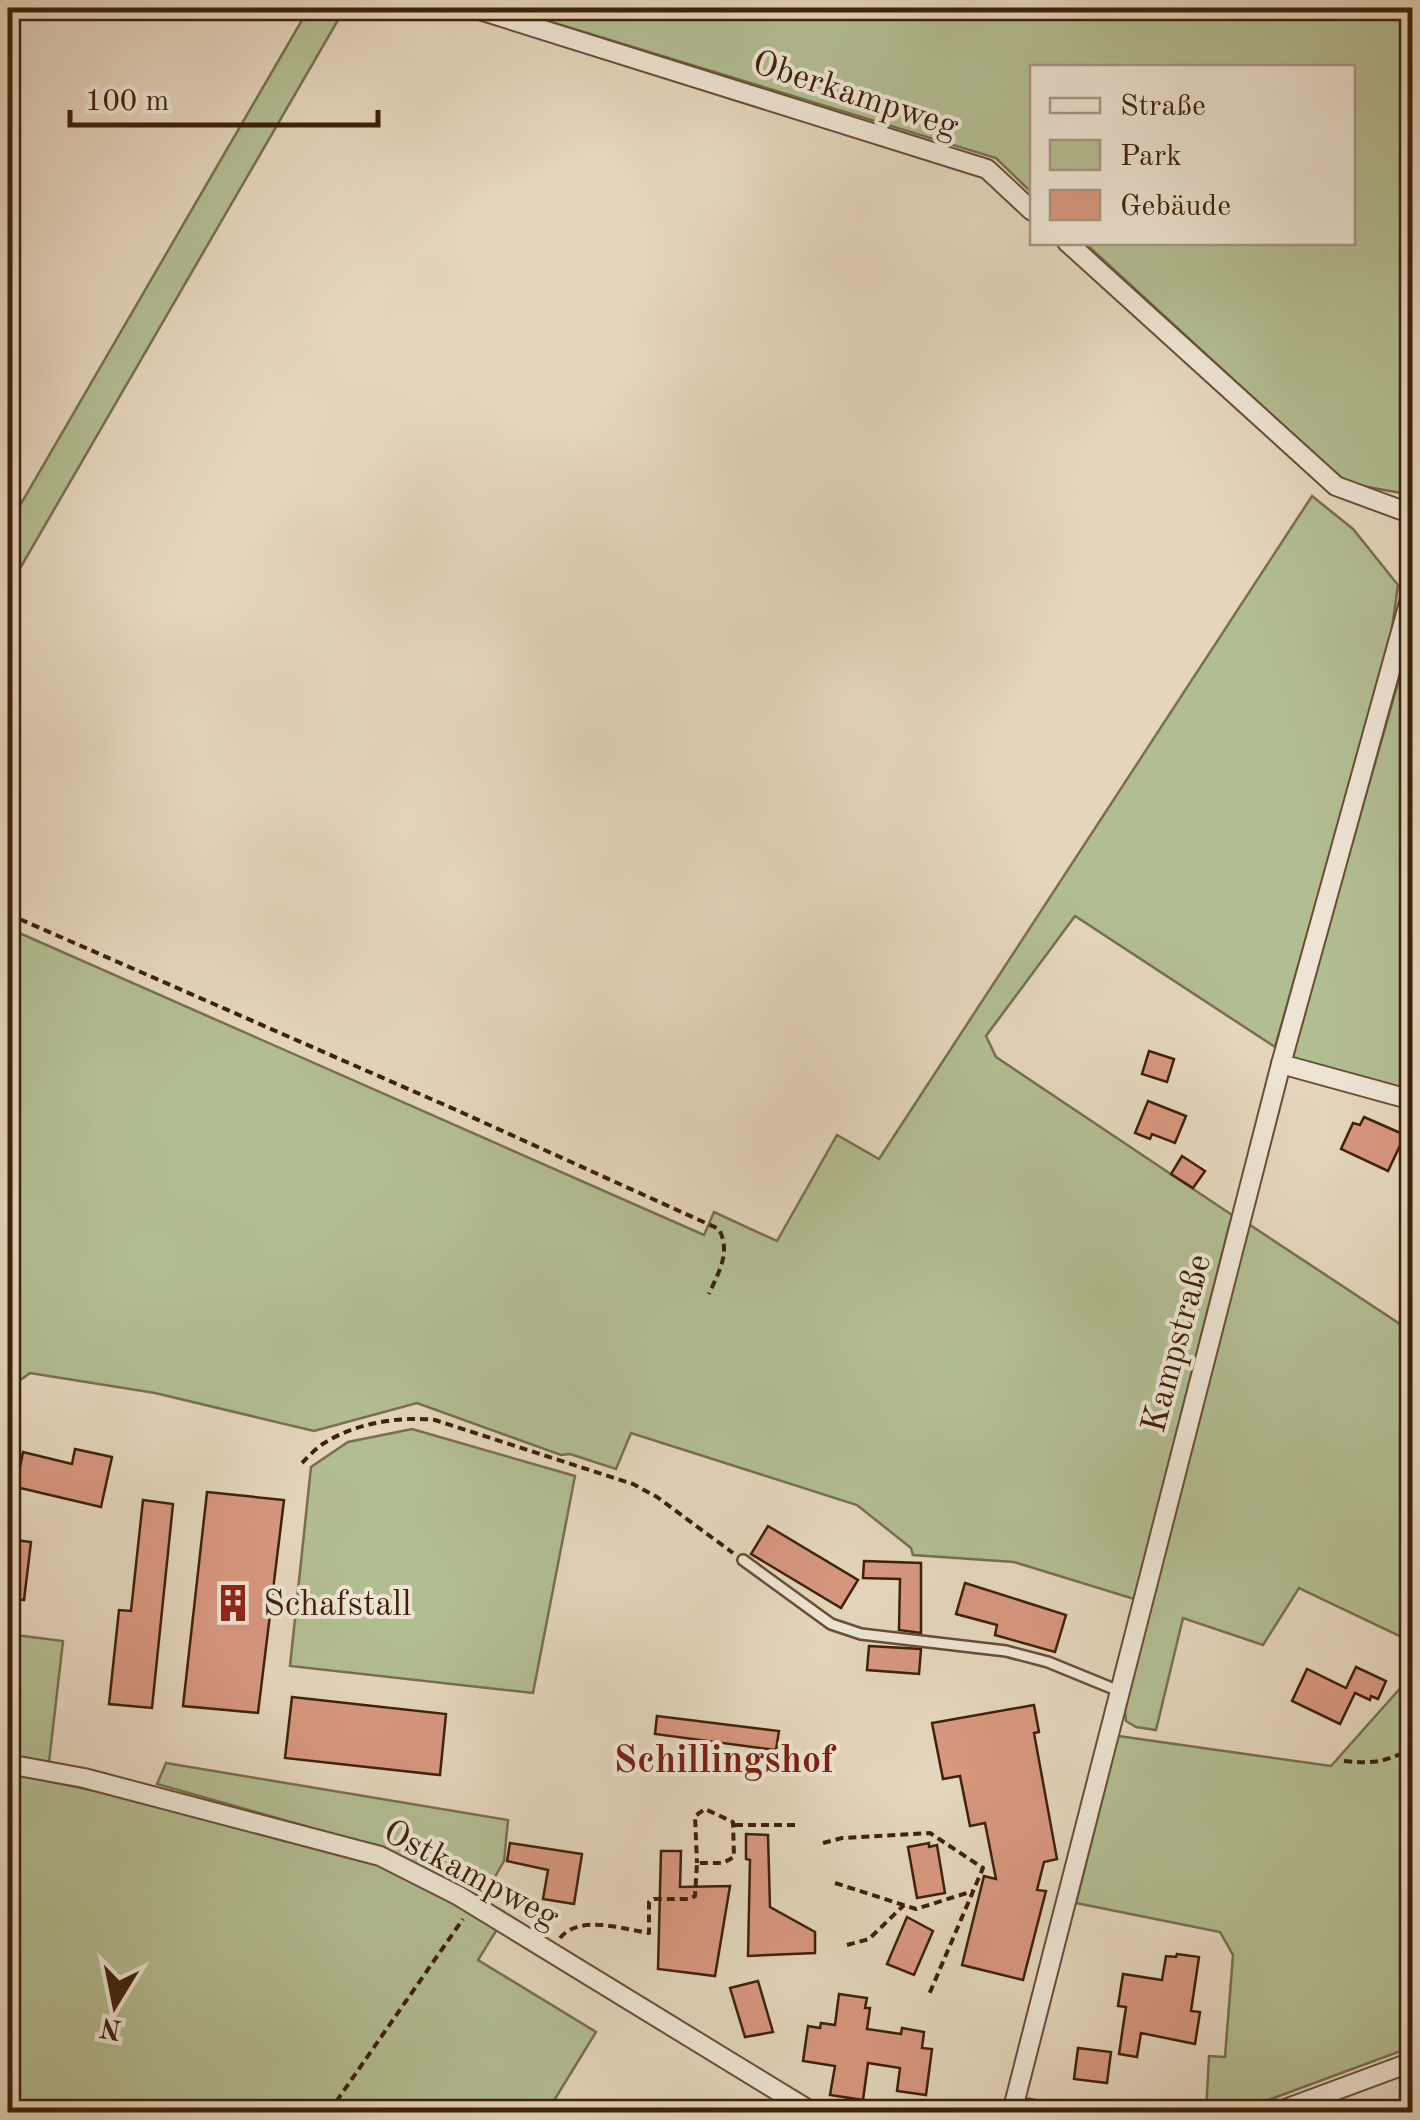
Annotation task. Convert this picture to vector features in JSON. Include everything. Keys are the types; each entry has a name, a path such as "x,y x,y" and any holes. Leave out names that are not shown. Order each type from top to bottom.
{"street":[{"name":"Oberkampweg","path":"474,8 987,170 1030,209"},
{"path":"1070,245 1336,486 1412,514"},
{"name":"Kampstraße","path":"1012,2110 1281,1064 1412,592"},
{"path":"1281,1064 1412,1100"},
{"name":"Ostkampweg","path":"8,1764 84,1778 380,1856 552,1951 812,2112"},
{"path":"1276,2112 1412,2062"},
{"path":"1012,2110 1048,2112"}],"lane":[{"path":"743,1560 831,1624 860,1634 1006,1651 1048,1662 1120,1691"}],"path":[{"path":"8,914 719,1228 726,1242 724,1260 709,1294"},
{"path":"302,1463 326,1441 364,1427 406,1417 435,1420 632,1484 657,1497 743,1560"},
{"path":"1344,1761 1391,1761 1412,1749"},
{"path":"552,1951 563,1932 573,1927 589,1924 649,1932 649,1902 695,1896 696,1816 705,1808 735,1825 799,1825"},
{"path":"697,1863 724,1862 734,1857 735,1825"},
{"path":"823,1842 936,1835 983,1868 928,1997"},
{"path":"835,1883 916,1909 973,1891"},
{"path":"329,2112 436,1954 474,1905"},
{"path":"847,1945 868,1939 904,1905"}],"green space":[{"path":"309,8 345,8 8,589 8,526"},
{"path":"505,8 1412,8 1412,495 1346,483 1087,245 1355,245 1355,65 1030,65 1030,191 996,158"},
{"path":"1312,496 1353,529 1398,585 1389,650 1275,1047 1075,916 986,1036 996,1057 1232,1215 1134,1599 1014,1562 913,1555 911,1548 857,1505 631,1433 616,1469 570,1454 561,1455 417,1403 314,1431 155,1393 30,1373 8,1389 8,928 704,1235 714,1212 777,1241 837,1135 879,1159"},
{"path":"1412,634 1412,1098 1288,1066"},
{"path":"1247,1223 1412,1332 1412,1642 1299,1588 1263,1645 1183,1618 1156,1730 1136,1727 1126,1721 1125,1710"},
{"path":"412,1429 575,1476 533,1693 290,1666 311,1467 348,1442"},
{"path":"8,1634 63,1641 49,1762 8,1755"},
{"path":"1412,1675 1412,2047 1236,2112 1206,2112 1209,2056 1225,2057 1233,1955 1220,1932 1076,1903 1118,1736 1331,1766"},
{"path":"166,1763 508,1820 504,1861 481,1901 383,1848 157,1784"},
{"path":"8,1773 149,1802 377,1861 499,1926 478,1960 596,2032 547,2112 8,2112"}],"building":[{"path":"1149,1051 1174,1059 1167,1082 1142,1074"},
{"path":"1148,1101 1186,1116 1175,1143 1152,1134 1150,1139 1135,1133"},
{"path":"1364,1117 1405,1135 1388,1171 1341,1149 1353,1123 1360,1125"},
{"path":"1182,1156 1205,1171 1193,1188 1171,1174"},
{"path":"75,1449 112,1457 101,1507 16,1487 23,1452 72,1464"},
{"name":"Schafstall","path":"207,1492 284,1500 258,1713 183,1706"},
{"path":"143,1500 173,1504 152,1708 109,1704 119,1610 131,1611"},
{"path":"768,1526 858,1580 841,1608 751,1554"},
{"path":"8,1539 31,1542 24,1600 8,1598"},
{"path":"864,1561 921,1563 921,1633 899,1630 900,1579 863,1578"},
{"path":"965,1583 1066,1615 1055,1652 995,1635 997,1625 956,1614"},
{"path":"869,1646 921,1649 919,1674 867,1670"},
{"path":"1356,1667 1386,1681 1378,1699 1355,1693 1340,1724 1292,1701 1307,1669 1346,1688"},
{"path":"292,1697 446,1714 440,1775 285,1758"},
{"path":"1034,1705 1039,1732 1034,1733 1057,1859 1044,1862 1037,1890 1046,1891 1023,1980 962,1965 984,1876 996,1879 985,1823 970,1826 960,1776 943,1779 932,1723"},
{"path":"657,1716 779,1731 776,1750 655,1734"},
{"path":"746,1834 768,1835 770,1907 815,1932 815,1953 748,1956 750,1860 746,1859"},
{"path":"510,1843 582,1854 574,1904 543,1899 548,1870 507,1861"},
{"path":"929,1843 929,1847 937,1845 945,1893 917,1898 908,1847"},
{"path":"661,1851 681,1851 680,1887 730,1886 715,1976 658,1969"},
{"path":"907,1917 933,1931 914,1975 887,1964"},
{"path":"1166,1956 1199,1957 1191,2011 1200,2012 1195,2044 1141,2033 1137,2057 1119,2054 1126,2007 1118,2006 1123,1974 1162,1980"},
{"path":"758,1981 773,2032 745,2037 730,1988"},
{"path":"839,1994 867,1998 867,2029 901,2034 902,2028 924,2032 922,2048 932,2049 926,2095 897,2091 900,2068 868,2063 863,2100 830,2095 835,2066 803,2061 808,2026 835,2025"},
{"path":"1078,2048 1111,2052 1107,2083 1074,2079"}],"place":[{"name":"Schafstall","path":"233,1603"}],"district":[{"name":"Schillingshof","path":"724,1759"}]}
